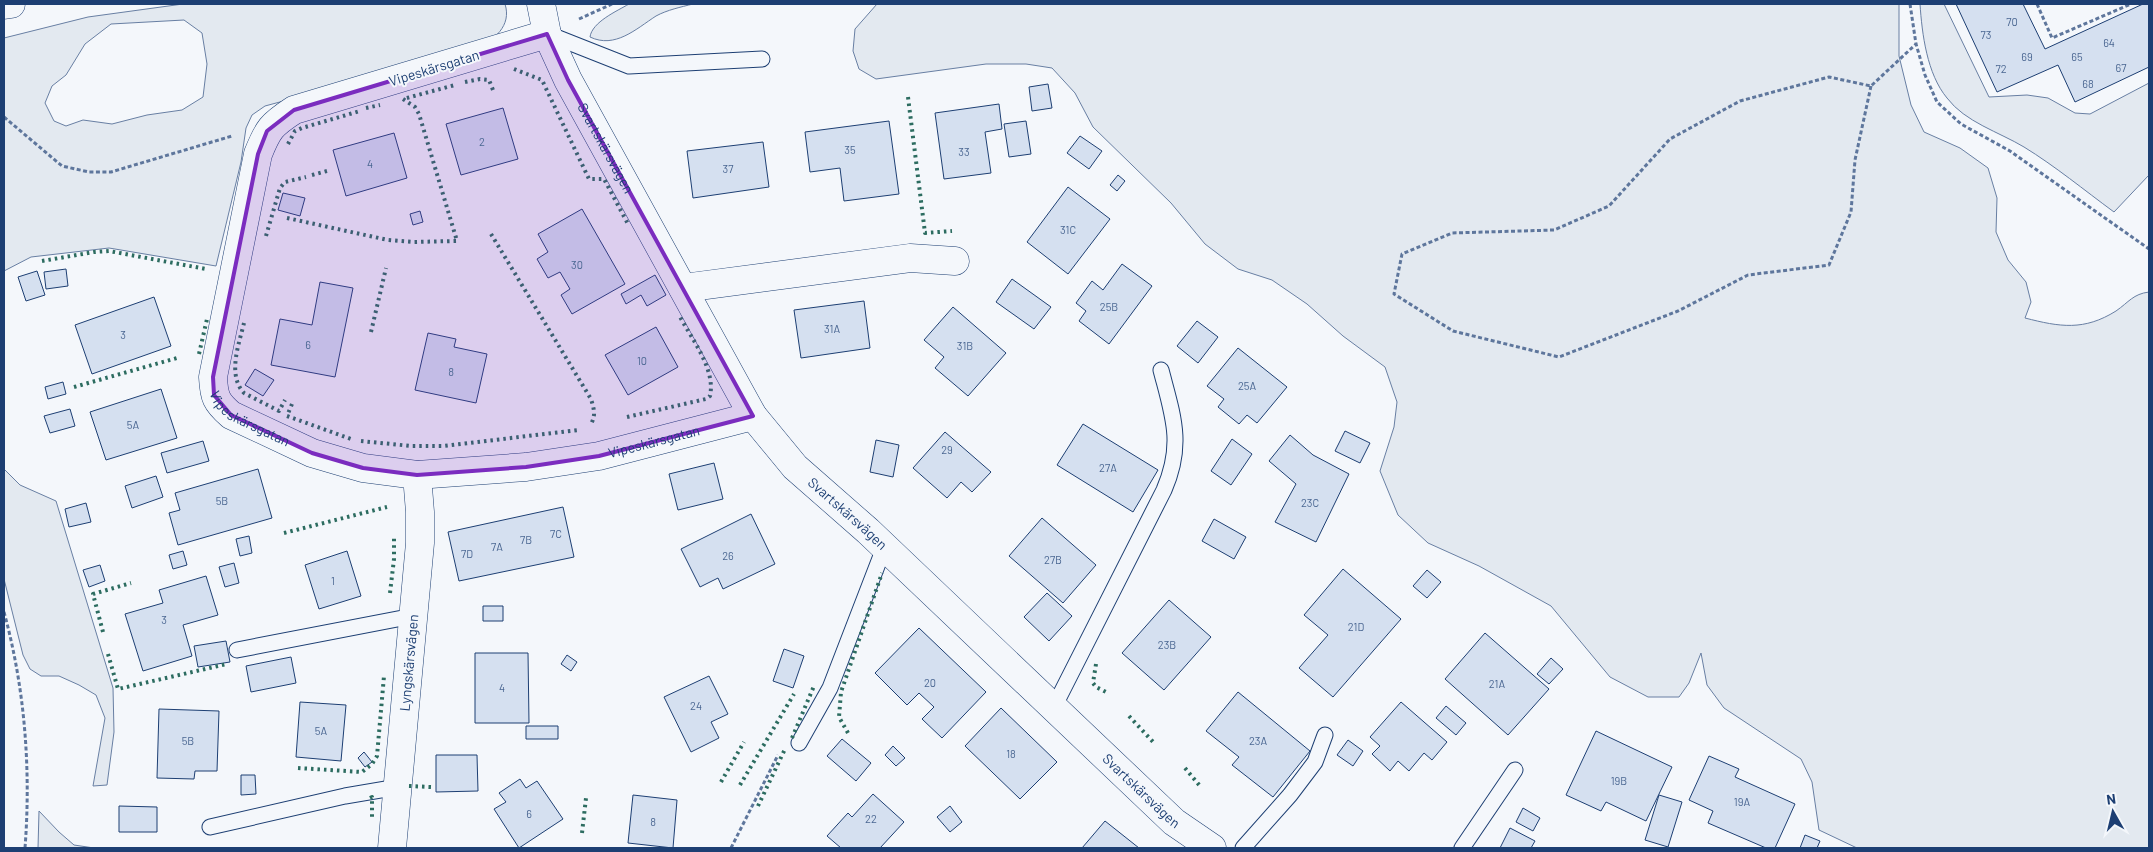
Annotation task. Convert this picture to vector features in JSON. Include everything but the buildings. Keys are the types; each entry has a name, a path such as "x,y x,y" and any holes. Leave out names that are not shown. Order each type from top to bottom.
{"street":[{"path":"4,5 11,4"},
{"name":"Svartskärsvägen","path":"541,4 547,34 568,80 754,416 795,467 1054,707 1174,822 1212,848"},
{"name":"Vipeskärsgatan","path":"547,34 294,110 277,121 267,131 258,154 213,378 214,396 231,415 312,454 363,468 417,476 526,467 599,456 754,416"},
{"path":"682,288 910,258 955,261"},
{"name":"Lyngskärsvägen","path":"392,848 420,543 417,476"}],"lane":[{"path":"547,34 629,66 762,59"},
{"path":"1054,707 1164,490 1175,460 1176,441 1173,416 1161,370"},
{"path":"799,743 830,688 884,548"},
{"path":"237,650 413,616"},
{"path":"1243,848 1290,795 1315,762 1325,735"},
{"path":"1462,848 1515,770"},
{"path":"210,827 345,796 398,787"}],"path":[{"path":"1910,4 1916,44 1925,75 1937,102 1961,124 2010,151 2149,249"},
{"path":"2037,4 2052,38 2131,4"},
{"path":"1871,86 1829,78 1740,101 1670,139 1610,206 1554,230 1452,233 1402,254 1394,294 1453,332 1559,357 1678,311 1748,275 1829,264 1851,212 1855,160 1871,86 1916,44"},
{"path":"4,117 62,166 89,172 111,172 239,134 267,131"},
{"path":"4,612 25,720 29,802 25,848"}],"highlighted area":[{"path":"547,34 568,80 753,416 599,456 526,467 417,475 363,468 312,453 231,415 214,395 213,377 258,154 267,131 294,110"}],"shaded area":[{"path":"183,4 505,4 507,12 504,26 495,37 476,49 265,106 252,115 246,128 241,162 216,266 109,248 31,257 4,271 4,38 88,17","holes":["184,20 202,33 207,64 203,97 182,110 147,115 112,124 83,120 66,126 54,121 45,103 52,86 66,75 85,44 111,24"]},
{"path":"629,4 693,4 660,14 633,32 617,39 608,41 590,37 600,22"},
{"path":"877,4 1899,4 1899,56 1911,105 1924,132 1960,148 1988,168 1997,198 1996,232 2008,260 2026,282 2031,302 2025,318 2061,325 2093,322 2116,311 2135,297 2149,292 2149,848 1857,848 1819,830 1812,782 1801,759 1724,708 1707,685 1701,653 1689,683 1679,697 1648,697 1610,677 1551,606 1479,566 1428,543 1398,515 1380,471 1394,427 1397,402 1385,367 1343,336 1307,304 1272,280 1238,269 1205,244 1171,203 1093,127 1075,93 1052,68 1026,64 986,64 876,79 859,69 853,51 855,29"},
{"path":"1920,4 1944,4 1989,97 2027,95 2048,98 2075,113 2090,114 2149,83 2149,175 2114,212 2036,154 1963,114 1940,88 1930,66 1924,41"},
{"path":"4,469 20,485 56,501 113,688 114,732 107,785 93,786 105,718 96,695 59,676 41,676 30,669 23,655 4,579"},
{"path":"39,811 74,845 94,848 38,848"}],"hedge":[{"path":"514,69 542,80 589,179 604,179 628,224"},
{"path":"465,82 480,79 489,80 493,90"},
{"path":"287,218 388,240 413,242 457,241 419,114 415,107 403,99 455,85"},
{"path":"908,97 925,233 952,231"},
{"path":"366,108 380,105"},
{"path":"288,144 295,131 360,111"},
{"path":"312,175 327,171"},
{"path":"266,236 280,188 285,182 306,177"},
{"path":"491,234 591,399 594,412 591,424"},
{"path":"42,261 109,251 206,269"},
{"path":"371,332 386,268"},
{"path":"627,417 706,399 710,396 711,386 706,365 679,315"},
{"path":"199,354 207,319"},
{"path":"244,323 237,350 235,368 239,386 244,393 279,411 285,400"},
{"path":"74,387 177,358"},
{"path":"292,404 287,416 351,439"},
{"path":"361,441 411,446 444,446 578,430"},
{"path":"284,533 387,507"},
{"path":"390,593 394,559 394,537"},
{"path":"848,733 839,717 841,692 882,573"},
{"path":"103,632 93,594 131,583"},
{"path":"108,654 118,689 227,664"},
{"path":"1096,664 1093,683 1096,687 1108,693"},
{"path":"298,768 362,772 372,764 377,756 384,676"},
{"path":"792,738 814,686"},
{"path":"740,785 794,694"},
{"path":"1129,716 1155,744"},
{"path":"721,782 744,742"},
{"path":"758,806 785,749"},
{"path":"1185,768 1200,786"},
{"path":"409,786 431,787"},
{"path":"370,798 372,797 372,820"},
{"path":"582,833 586,798"}]}
